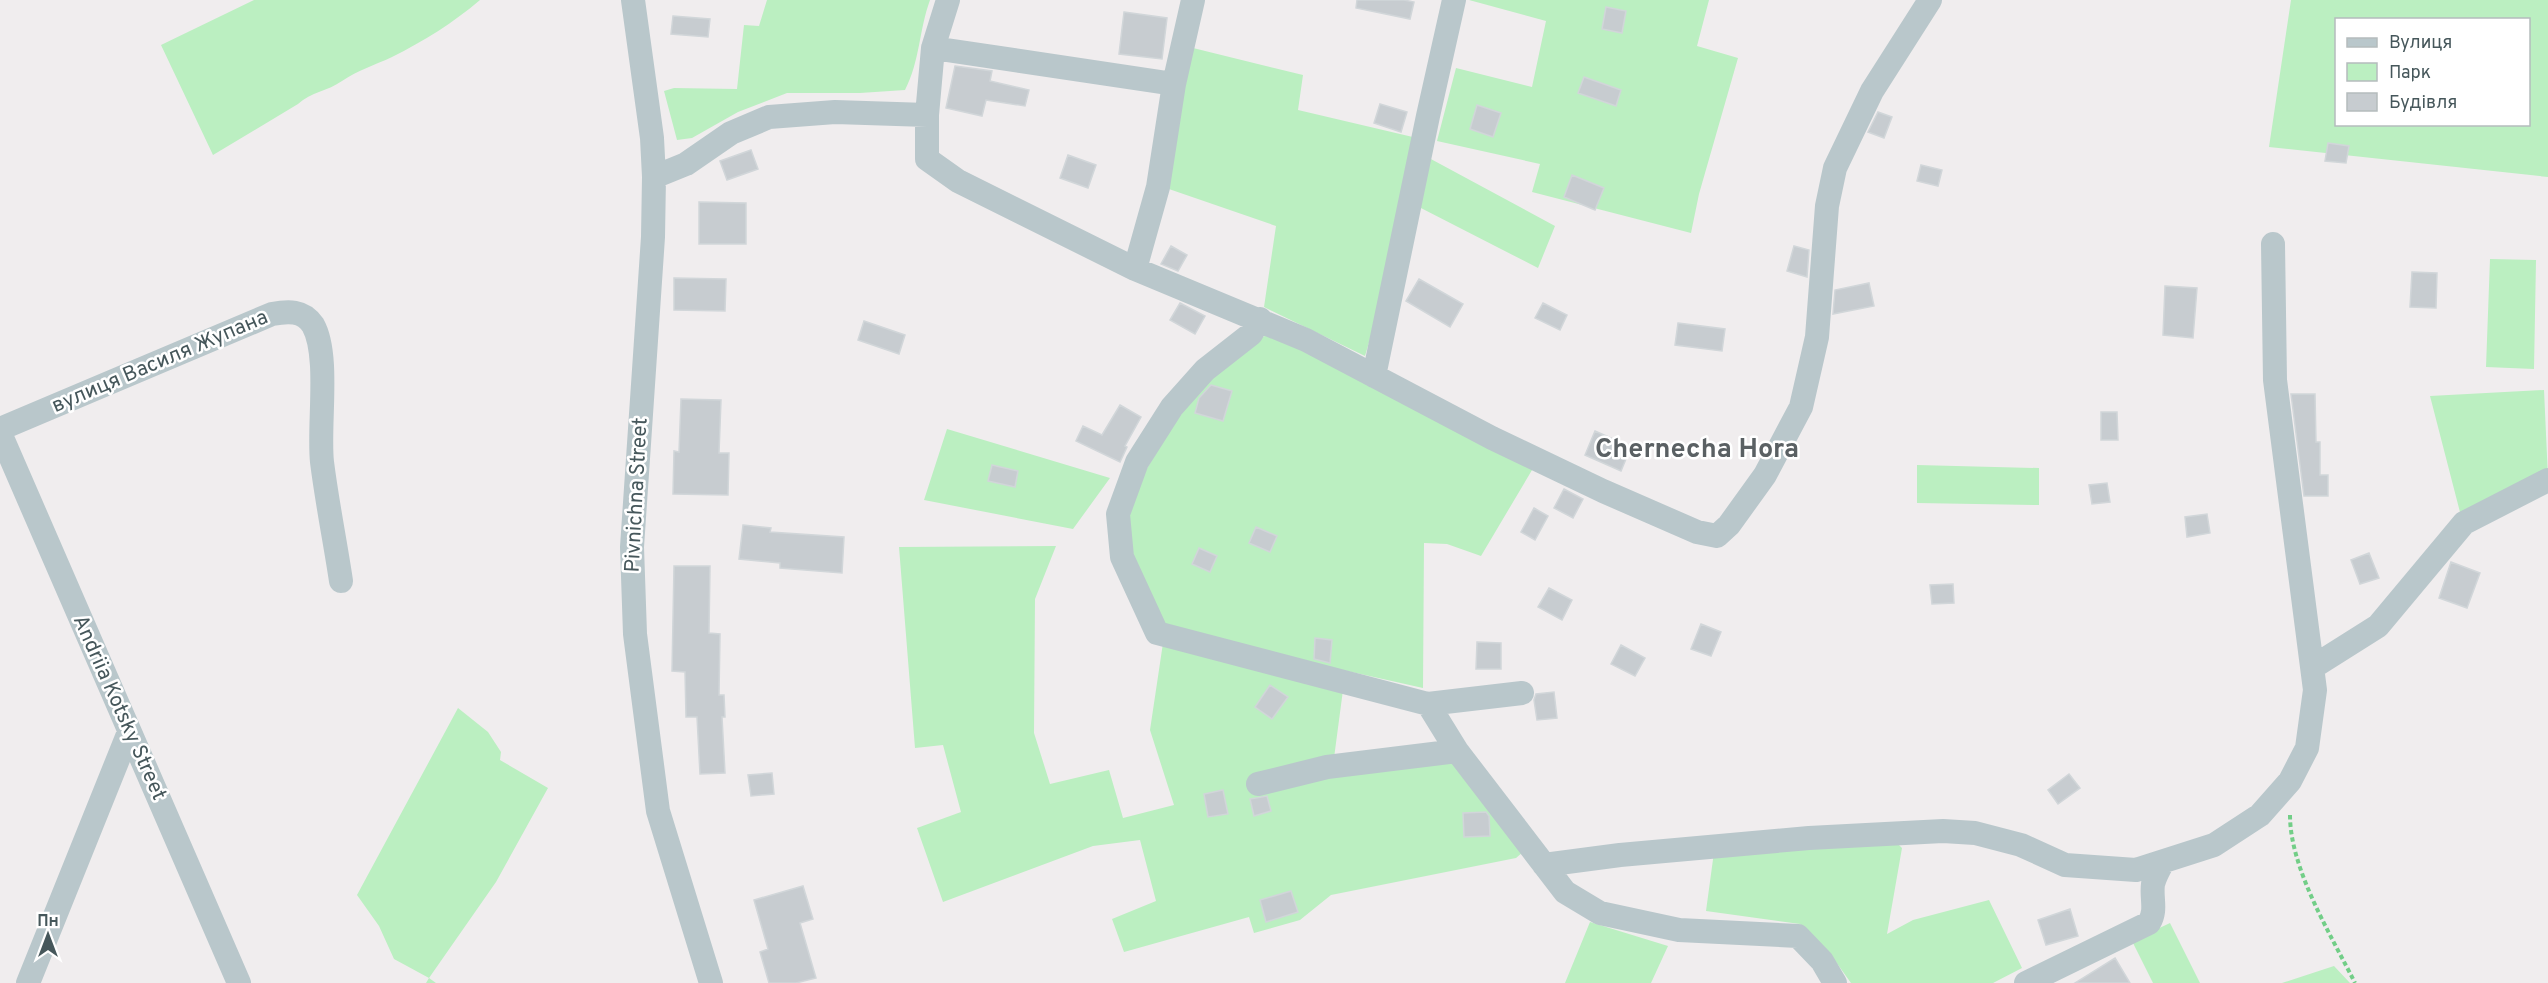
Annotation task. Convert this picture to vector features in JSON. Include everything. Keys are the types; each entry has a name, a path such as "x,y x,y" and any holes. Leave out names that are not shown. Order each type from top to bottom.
{"street":[{"name":"Pivnichna Street","path":"633,0 652,138 654,177 632,548 635,634 658,811 711,983"},
{"path":"948,0 933,48 927,115 927,159 958,181 1135,269 1306,340 1492,438 1603,491 1696,532 1717,536 1729,525 1765,475 1801,407 1817,337 1827,206 1835,168 1872,91 1930,0"},
{"path":"1135,269 1158,187 1174,84 1193,0"},
{"path":"1374,376 1428,116 1455,0"},
{"path":"933,48 1174,84"},
{"path":"654,177 686,164 731,133 769,117 835,112 927,115"},
{"path":"1544,865 1620,855 1809,838 1943,831 1975,833 2021,845 2065,865 2136,870 2214,845 2260,814 2290,781 2307,747 2315,690 2275,380 2274,244"},
{"name":"вулиця Василя Жупана","path":"0,431 272,314 287,311 302,314 312,324 318,338 321,356 322,461 341,581"},
{"path":"1260,319 1251,334 1205,370 1172,407 1137,462 1118,514 1122,557 1157,633 1428,704 1522,693"},
{"name":"Andriia Kotsky Street","path":"0,431 239,983"},
{"path":"2313,668 2378,626 2464,523 2548,480"},
{"path":"1428,704 1457,751 1565,892 1600,913 1679,930 1798,936 1822,961 1835,983"},
{"path":"28,983 129,732"},
{"path":"1258,784 1327,767 1457,751"},
{"path":"2026,983 2149,923 2154,914 2153,886 2163,862"}],"path":[{"path":"2290,781 2290,834 2312,897 2355,983"}],"green space":[{"path":"254,0 480,0 449,24 415,45 308,97 213,155 161,45"},
{"path":"767,0 930,0 914,68 905,90 860,93 787,93 738,112 692,138 677,140 664,91 674,88 737,89 744,25 759,26"},
{"path":"1469,0 1709,0 1697,46 1738,58 1699,194 1691,233 1532,192 1540,164 1437,141 1456,68 1532,87 1546,21"},
{"path":"2291,0 2548,0 2548,177 2269,147"},
{"path":"1189,47 1303,75 1298,110 1417,138 1375,322 1365,356 1264,307 1276,226 1166,188"},
{"path":"1429,158 1555,226 1538,268 1417,206"},
{"path":"2490,259 2536,260 2534,369 2486,367"},
{"path":"1268,334 1535,465 1481,556 1447,544 1424,543 1423,688 1244,648 1163,623 1129,555 1126,515 1132,494 1189,397 1253,343"},
{"path":"2544,390 2548,478 2461,516 2430,396"},
{"path":"947,429 1110,478 1073,529 924,500"},
{"path":"1917,465 2039,468 2039,505 1917,503"},
{"path":"1056,546 1035,599 1034,733 1050,784 1109,770 1123,818 1174,805 1150,730 1163,643 1343,690 1334,758 1450,758 1523,852 1516,858 1331,895 1300,920 1254,933 1249,917 1124,952 1112,919 1156,901 1140,840 1093,846 943,902 917,828 961,812 943,745 915,748 899,547"},
{"path":"458,708 488,732 501,752 500,760 548,788 496,882 429,978 394,959 379,926 357,895"},
{"path":"1897,843 1902,848 1887,934 1913,920 1989,900 2022,968 1993,983 1851,983 1836,962 1800,924 1706,911 1714,852"},
{"path":"1590,922 1668,946 1651,983 1565,983"},
{"path":"2170,923 2200,983 2153,983 2132,941"},
{"path":"2334,966 2350,983 2282,983"},
{"path":"429,978 436,983 426,983"}],"building":[{"path":"1357,0 1414,2 1410,19 1356,8"},
{"path":"1606,7 1626,11 1622,33 1602,29"},
{"path":"1124,12 1167,18 1162,59 1119,54"},
{"path":"673,16 710,19 708,37 671,34"},
{"path":"955,66 992,71 990,81 1029,90 1025,106 986,100 982,116 946,108"},
{"path":"1584,77 1621,90 1616,106 1578,93"},
{"path":"1380,104 1407,112 1401,132 1374,123"},
{"path":"1477,105 1501,113 1493,137 1470,129"},
{"path":"1878,112 1892,117 1884,138 1868,132"},
{"path":"2328,143 2349,146 2346,163 2325,161"},
{"path":"751,150 758,169 727,180 720,161"},
{"path":"1068,155 1096,165 1088,188 1060,178"},
{"path":"1921,165 1942,170 1938,186 1917,181"},
{"path":"1572,175 1604,188 1595,210 1564,197"},
{"path":"699,202 746,203 746,244 699,244"},
{"path":"1171,246 1187,255 1178,271 1161,264"},
{"path":"1794,246 1809,250 1807,277 1787,271"},
{"path":"2412,272 2437,273 2436,308 2410,307"},
{"path":"674,278 726,279 725,311 674,310"},
{"path":"1419,279 1463,304 1450,327 1406,301"},
{"path":"1869,283 1874,306 1833,314 1835,290"},
{"path":"2165,286 2197,288 2193,338 2163,335"},
{"path":"1180,303 1205,316 1195,334 1170,320"},
{"path":"1543,303 1567,315 1560,330 1535,318"},
{"path":"864,321 905,335 899,354 858,340"},
{"path":"1678,323 1725,329 1722,351 1675,345"},
{"path":"1211,385 1232,391 1223,421 1195,413 1199,398"},
{"path":"2291,394 2315,394 2316,442 2320,442 2320,475 2328,475 2328,496 2304,496"},
{"path":"681,399 721,400 719,453 729,453 728,495 673,494 674,451 679,452"},
{"path":"1120,405 1141,417 1125,446 1127,447 1120,462 1076,441 1083,426 1102,435"},
{"path":"2101,412 2117,412 2118,440 2101,440"},
{"path":"1595,431 1631,447 1621,471 1585,455"},
{"path":"992,465 1018,471 1015,487 988,481"},
{"path":"2107,483 2110,502 2092,504 2089,485"},
{"path":"1564,489 1583,499 1573,518 1554,508"},
{"path":"1534,508 1548,516 1535,540 1521,532"},
{"path":"2207,514 2210,533 2187,537 2185,517"},
{"path":"743,525 771,528 770,532 844,537 842,573 780,568 780,563 739,559"},
{"path":"1256,527 1277,536 1270,552 1249,543"},
{"path":"1199,548 1217,556 1210,572 1192,564"},
{"path":"2369,553 2379,578 2360,584 2351,560"},
{"path":"2451,562 2480,573 2467,608 2439,598"},
{"path":"674,566 710,566 709,633 720,634 719,695 724,695 725,717 722,717 725,773 700,774 697,717 686,717 685,672 672,671"},
{"path":"1953,584 1954,603 1932,604 1930,585"},
{"path":"1549,588 1572,600 1562,620 1538,607"},
{"path":"1701,624 1721,632 1711,656 1691,649"},
{"path":"1315,638 1332,640 1330,663 1314,659"},
{"path":"1477,642 1501,643 1501,669 1476,669"},
{"path":"1621,645 1645,658 1635,676 1611,664"},
{"path":"1270,685 1288,697 1272,719 1255,707"},
{"path":"1554,692 1557,718 1537,720 1534,700 1536,694"},
{"path":"772,773 774,794 751,796 748,775"},
{"path":"2069,774 2080,788 2058,804 2048,790"},
{"path":"1223,790 1228,814 1208,817 1204,794"},
{"path":"1267,796 1271,811 1254,816 1250,799"},
{"path":"1486,812 1489,816 1490,836 1464,837 1463,813"},
{"path":"803,886 813,919 800,923 816,978 796,983 769,983 760,952 768,949 754,900"},
{"path":"1291,891 1298,912 1266,922 1260,900"},
{"path":"2070,909 2078,936 2046,945 2038,920"},
{"path":"2115,958 2130,983 2075,983"}],"district":[{"name":"Chernecha Hora","path":"1697,450"}]}
